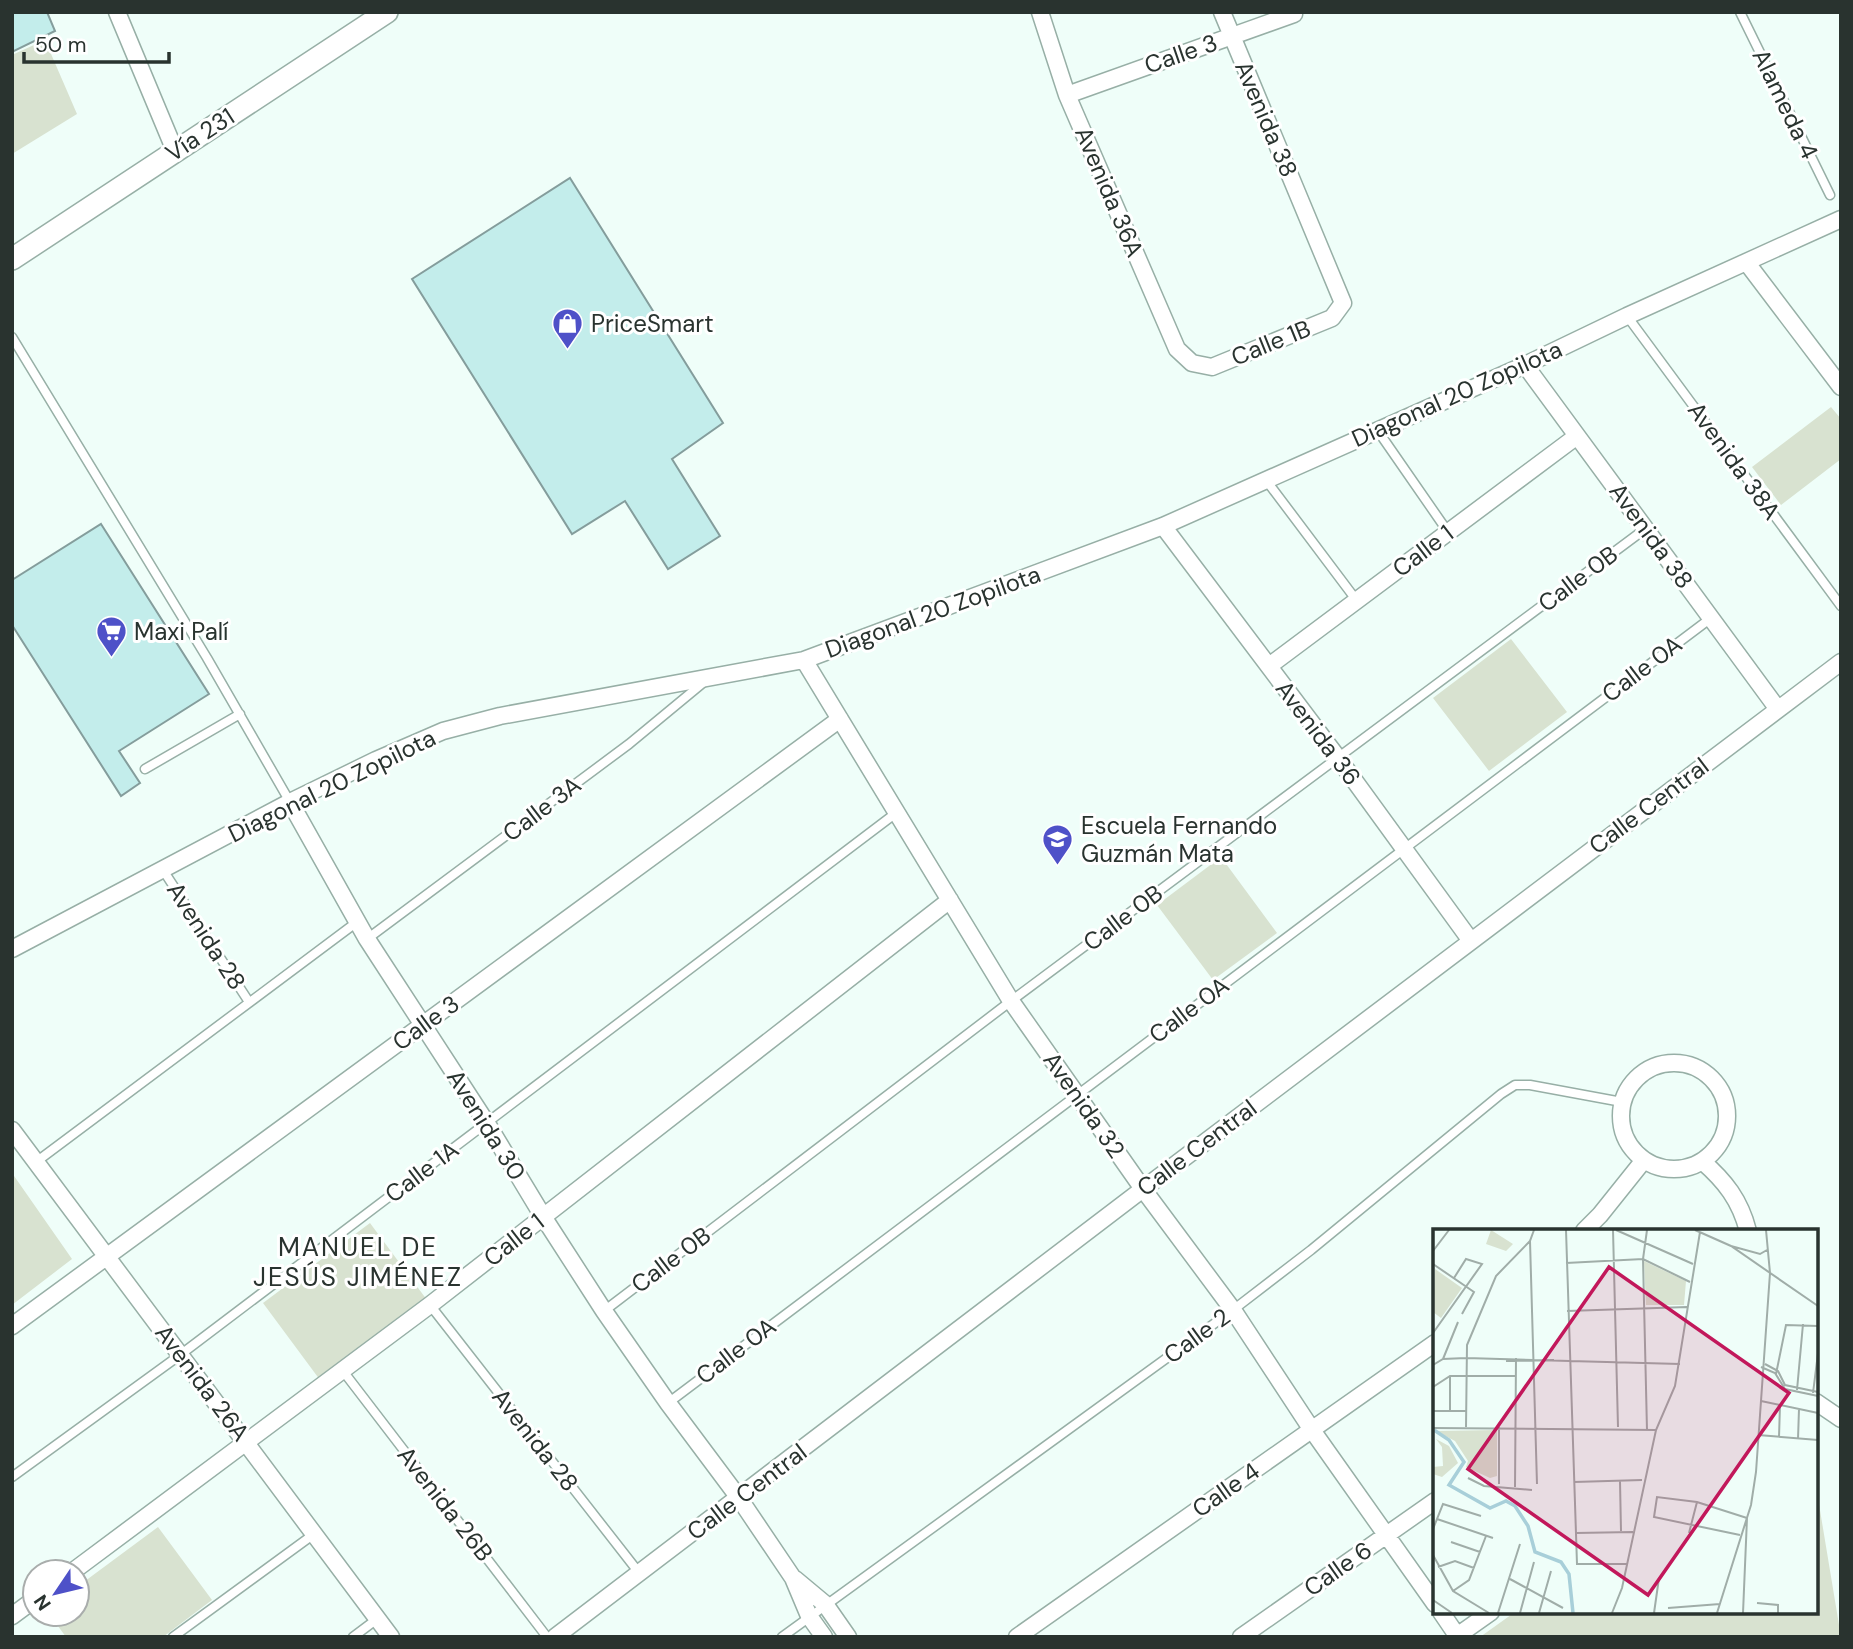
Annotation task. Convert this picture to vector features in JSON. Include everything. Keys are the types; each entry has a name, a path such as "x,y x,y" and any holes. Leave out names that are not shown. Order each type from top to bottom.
{"main road":[{"name":"Vía 231","path":"12,258 387,12"}],"street":[{"path":"117,12 175,151"},
{"name":"Avenida 36A","path":"1040,12 1067,95 1177,349 1192,363"},
{"name":"Avenida 38","path":"1222,12 1343,303"},
{"name":"Calle 3","path":"1067,95 1294,14"},
{"name":"Diagonal 20 Zopilota","path":"12,949 290,802 376,760 443,732 500,716 804,660 1163,526 1525,365 1841,219"},
{"path":"1747,264 1841,387"},
{"name":"Calle 1B","path":"1192,363 1212,367 1310,329 1332,318 1343,303"},
{"name":"Avenida 38","path":"1525,365 1777,708"},
{"name":"Calle 1","path":"1269,666 1577,436"},
{"name":"Avenida 36","path":"1163,526 1338,758 1471,941"},
{"name":"Avenida 32","path":"804,660 1011,1002 1143,1189 1233,1310 1312,1430 1433,1601"},
{"name":"Calle Central","path":"555,1637 1841,662"},
{"name":"Calle 3","path":"12,1326 840,719"},
{"name":"Avenida 30","path":"290,802 367,939 486,1122 544,1218 604,1311 739,1498 793,1578 809,1616 824,1637"},
{"name":"Calle 1","path":"91,1558 247,1444 544,1218 950,900"},
{"path":"1673,1062 1690,1065 1705,1073 1721,1093 1727,1118 1724,1135 1715,1150 1702,1161 1683,1168 1663,1168 1644,1160 1632,1149 1620,1118 1622,1102 1629,1086 1641,1073 1656,1065 1673,1062"},
{"name":"Avenida 26A","path":"12,1130 391,1637"},
{"path":"1586,1229 1644,1160"},
{"path":"1702,1161 1724,1181 1737,1202 1747,1229"},
{"name":"Calle 4","path":"1017,1637 1433,1344"},
{"path":"1818,1403 1841,1419"},
{"name":"Calle 6","path":"1241,1637 1433,1502"},
{"name":"Avenida 30","path":"793,1578 825,1604 848,1637"},
{"path":"1442,1614 1457,1636 1488,1614"}],"lane":[{"name":"Alameda 4","path":"1740,12 1830,195"},
{"name":"Avenida 38A","path":"1627,316 1841,606"},
{"path":"12,337 240,714 290,802"},
{"path":"1378,430 1448,532"},
{"path":"1266,480 1357,601"},
{"name":"Calle 0B","path":"604,1311 1011,1002 1645,529"},
{"name":"Calle 0A","path":"668,1403 1711,618"},
{"name":"Calle 3A","path":"367,939 629,744 713,675"},
{"path":"145,769 240,714"},
{"name":"Calle 1A","path":"12,1477 180,1355 896,813"},
{"name":"Avenida 28","path":"163,870 249,1002"},
{"path":"36,1162 357,922"},
{"name":"Calle 2","path":"782,1637 1233,1310 1515,1085 1530,1085 1622,1102"},
{"name":"Avenida 28","path":"430,1305 640,1574"},
{"name":"Avenida 26B","path":"343,1371 547,1637"},
{"path":"173,1637 314,1534"},
{"path":"353,1637 377,1619"}],"green space":[{"path":"45,40 77,114 12,154 12,55"},
{"path":"1831,407 1841,419 1841,459 1781,505 1752,467"},
{"path":"1511,639 1567,712 1489,771 1433,698"},
{"path":"1221,857 1277,933 1213,980 1157,905"},
{"path":"12,1173 72,1259 12,1305"},
{"path":"370,1223 427,1300 320,1380 263,1303"},
{"path":"1818,1498 1841,1637 1480,1637 1512,1614 1818,1614"},
{"path":"158,1527 212,1600 163,1637 66,1637 59,1628 91,1628 91,1577"}],"building":[{"path":"12,12 47,12 55,31 12,52"},
{"name":"PriceSmart","path":"570,178 723,423 672,459 720,536 668,569 625,501 572,534 412,279"},
{"name":"Maxi Palí","path":"101,524 209,694 119,751 140,783 121,796 12,625 12,580"}],"place":[{"name":"PriceSmart","path":"568,351"},
{"name":"Maxi Palí","path":"111,659"},
{"name":"Escuela Fernando Guzmán Mata","path":"1058,867"}],"district":[{"name":"MANUEL DE JESÚS JIMÉNEZ","path":"358,1262"}]}
